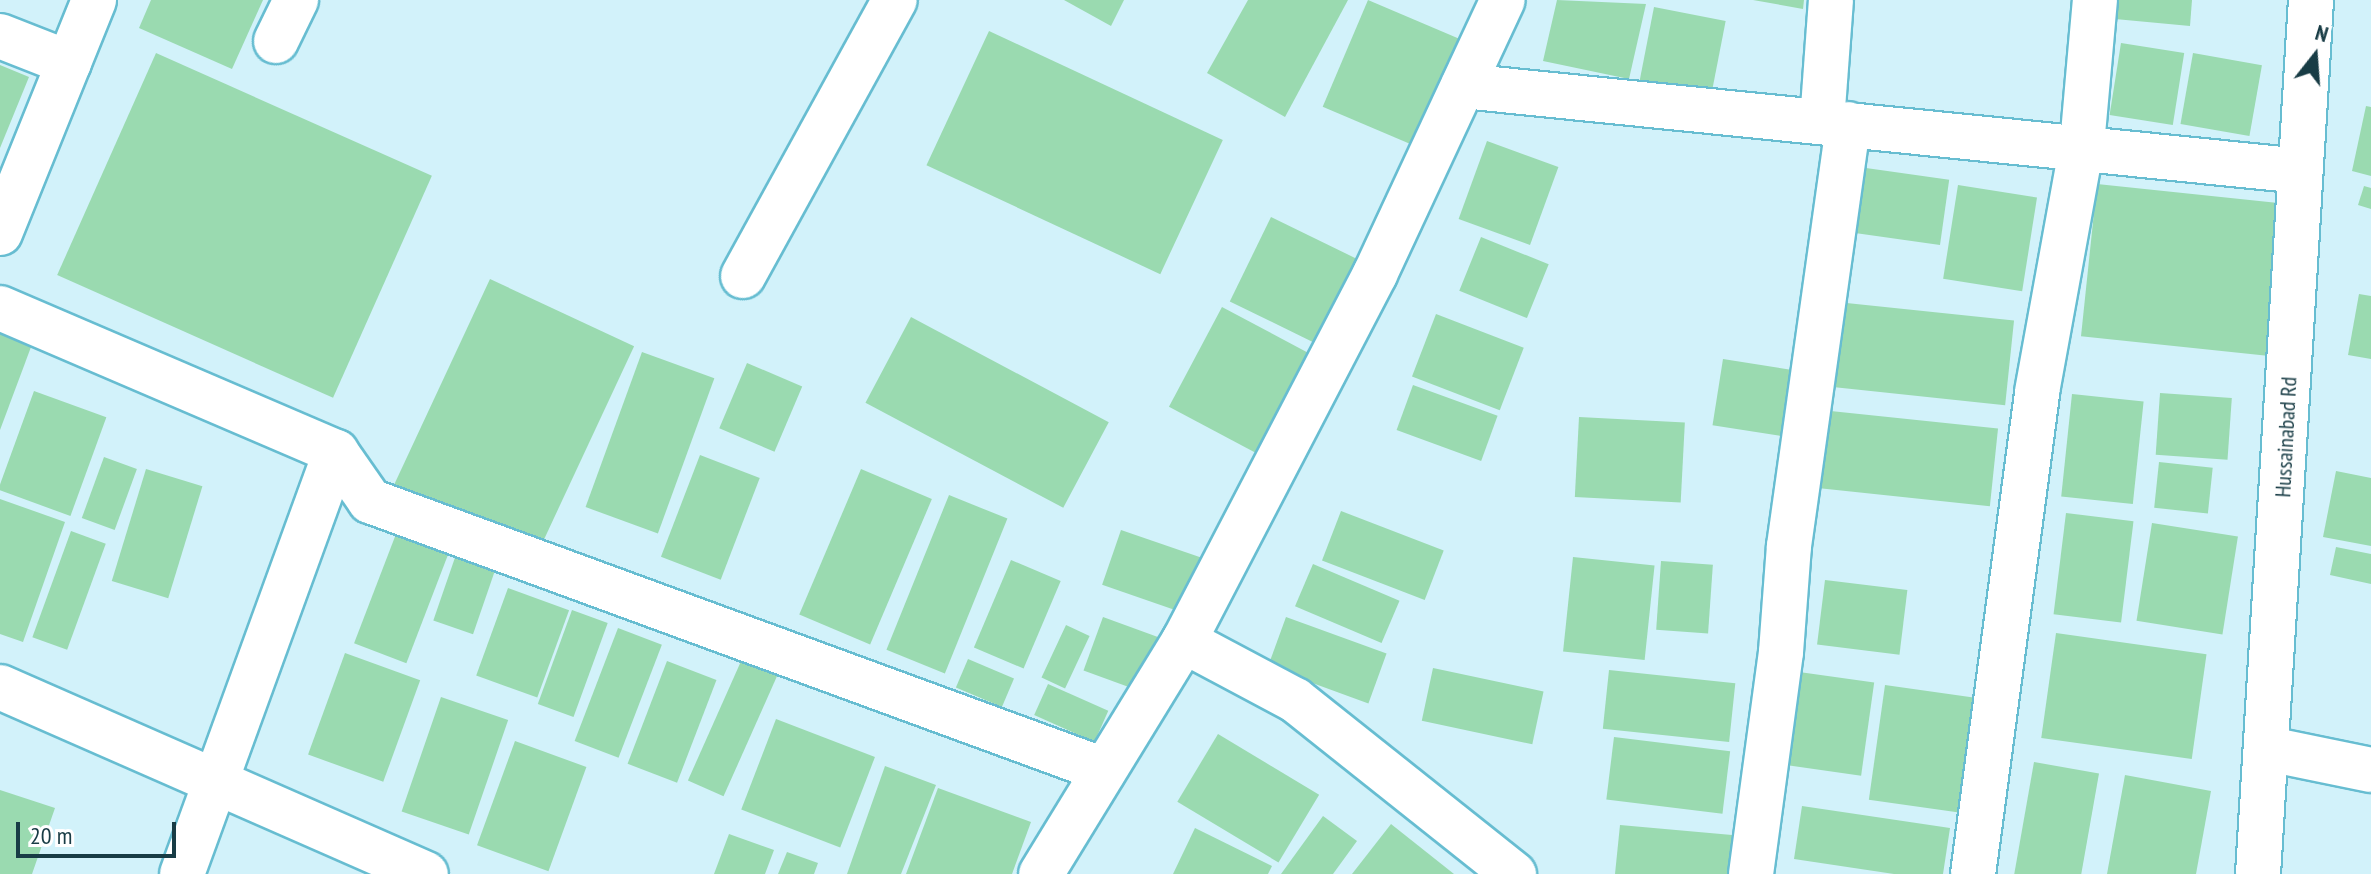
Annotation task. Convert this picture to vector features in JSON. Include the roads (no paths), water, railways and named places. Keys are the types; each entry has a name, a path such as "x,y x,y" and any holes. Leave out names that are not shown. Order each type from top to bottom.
{"street":[{"path":"0,233 94,0"},
{"path":"276,41 296,0"},
{"path":"743,276 895,0"},
{"path":"1041,874 1184,641 1375,274 1503,0"},
{"path":"1751,874 1781,652 1789,546 1835,123 1831,0"},
{"path":"1973,874 2037,392 2082,145 2095,0"},
{"name":"Hussainabad Rd","path":"2258,874 2269,749 2311,0"},
{"path":"0,36 69,63"},
{"path":"1463,86 2082,145 2301,171"},
{"path":"0,308 336,452 370,501 1104,770"},
{"path":"182,874 336,452"},
{"path":"1184,641 1295,700 1514,874"},
{"path":"0,687 426,874"},
{"path":"2269,749 2371,770"}]}
